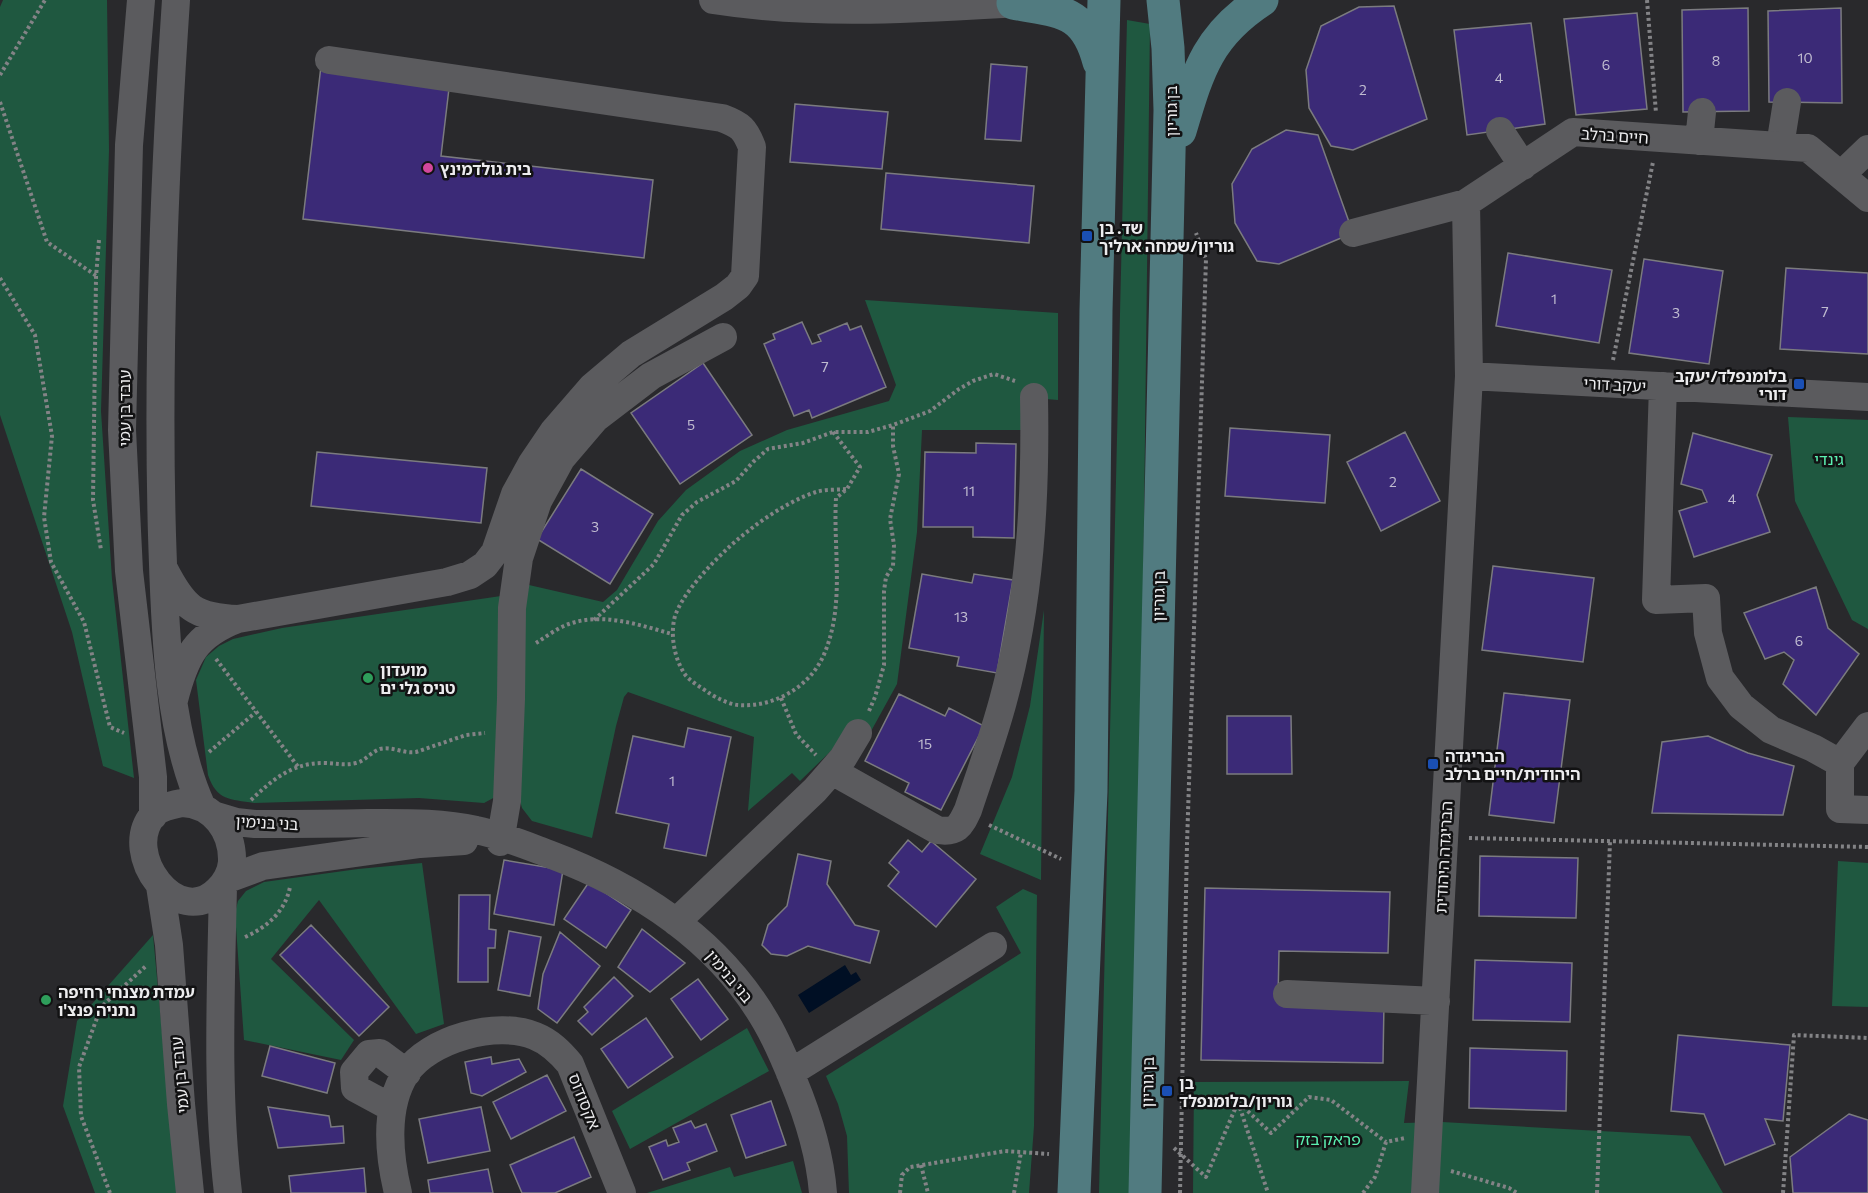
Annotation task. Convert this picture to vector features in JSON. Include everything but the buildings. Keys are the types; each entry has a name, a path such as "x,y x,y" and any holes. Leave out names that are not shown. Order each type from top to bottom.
{"main road":[{"path":"1074,1193 1091,791 1096,311 1104,0"},
{"name":"בן גוריון","path":"1145,1193 1169,164 1170,76 1163,0"},
{"path":"1169,164 1209,50 1231,23 1262,0"},
{"path":"1013,3 1052,11 1081,22 1096,51 1102,74"}],"street":[{"name":"עובד בן עמי","path":"141,0 129,145 122,430 129,571 153,777 153,816"},
{"path":"176,0 166,143 161,293 160,447 167,631 174,700 188,771 215,814 229,843 232,866 225,882 214,894 204,899 191,901 169,894 150,872 145,858 144,843 147,828 153,816 161,809 182,803 215,814"},
{"path":"730,1 852,11 1064,0"},
{"path":"174,700 187,659 202,641 222,625 238,619 447,582 470,575 485,565 495,552 515,494 532,463 553,432 592,387 631,354 724,297 738,286 745,276 752,147 747,134 738,123 711,117 329,60"},
{"path":"1780,146 1787,102"},
{"path":"1699,141 1702,112"},
{"name":"חיים ברלב","path":"1353,233 1466,203 1573,132 1606,124 1658,138 1808,148 1868,198"},
{"path":"1500,130 1522,166"},
{"path":"1840,175 1868,149"},
{"path":"1466,203 1469,376"},
{"path":"500,839 507,801 512,608 519,558 538,501 561,459 596,418 651,376 723,337"},
{"name":"יעקב דורי","path":"1469,376 1868,397"},
{"name":"הבריגדה היהודית","path":"1425,1193 1469,376"},
{"path":"1663,386 1656,600 1706,598 1708,633 1720,678 1741,706 1772,730 1840,763"},
{"path":"832,771 937,830 947,832 956,830 962,823 1003,701 1016,644 1026,581 1032,513 1035,465 1034,397"},
{"path":"163,567 179,594 201,614 214,618 238,619"},
{"path":"1868,726 1840,763 1840,809 1868,810"},
{"path":"676,922 787,818 843,758 858,733"},
{"name":"בני בנימין","path":"215,814 255,824 408,823 445,825 475,830 532,847 602,875 642,898 712,952 737,980 766,1022 790,1073 811,1131 821,1172 823,1193"},
{"name":"בני בנימין","path":"225,882 263,866 439,842 500,839"},
{"path":"225,882 220,1075 228,1193"},
{"name":"עובד בן עמי","path":"160,886 169,945 190,1193"},
{"path":"790,1073 993,946"},
{"path":"1287,994 1436,1001"},
{"name":"אקסודוס","path":"398,1193 391,1166 392,1108 407,1073 429,1052 459,1037 482,1032 513,1031 533,1035 556,1048 570,1064 622,1193"},
{"path":"392,1108 355,1088 354,1072 369,1054 380,1053 407,1073"}],"path":[{"path":"0,75 45,0"},
{"path":"1608,384 1658,138 1647,0"},
{"path":"0,102 47,242 96,277 124,292"},
{"path":"1180,1193 1187,844 1206,259 1193,227"},
{"path":"0,278 35,335 52,436 44,517 51,562 84,622 110,727 127,735"},
{"path":"594,620 654,564 682,515 697,502 736,481 753,462 768,450 803,443 833,432 868,432 893,425 930,411 959,389 973,381 994,374 1015,381 1034,397"},
{"path":"858,733 875,697 884,665 884,591 886,577 893,566 894,545 890,519 899,474 893,446 893,425"},
{"path":"833,432 860,467 847,489 836,498 836,616 825,654 808,678 781,698 762,704 736,705 717,698 685,674 676,653 672,634 676,615 688,593 713,563 743,534 781,509 816,492 847,489"},
{"path":"512,658 569,624 594,620 629,622 672,634"},
{"path":"202,641 300,768"},
{"path":"781,698 795,734 832,771"},
{"path":"188,771 256,712"},
{"path":"215,814 283,773 300,768 324,763 345,765 358,762 380,749 410,753 466,735 510,732"},
{"path":"966,814 1061,859"},
{"path":"1444,838 1868,847"},
{"path":"1597,1193 1610,841"},
{"path":"222,944 246,937 262,929 274,919 290,890 294,862"},
{"path":"110,1193 81,1116 79,1067 101,1007 153,959"},
{"path":"1783,1193 1794,1035 1868,1038"},
{"path":"1238,1101 1271,1133 1309,1097 1331,1100 1386,1142 1429,1133"},
{"path":"1146,1123 1206,1177 1238,1101"},
{"path":"1238,1101 1268,1193"},
{"path":"1363,1193 1375,1177 1386,1142"},
{"path":"900,1193 902,1175 910,1167 1005,1151 1059,1154"},
{"path":"1014,1193 1021,1152"},
{"path":"1427,1164 1509,1188 1517,1193"},
{"path":"921,1165 928,1193"}],"green space":[{"path":"3,0 107,0 109,150 101,411 112,579 134,778 103,766 72,632 0,415 0,7"},
{"path":"1127,20 1150,24 1139,930 1132,1193 1099,1193"},
{"path":"865,300 1058,313 1058,400 1022,397 1025,430 922,430 917,532 897,684 870,733 836,746 800,781 792,773 748,811 754,737 628,692 624,697 616,726 592,838 532,821 522,808 519,797 522,622 529,585 603,602 617,590 658,521 686,490 740,451 787,430 889,401 896,385"},
{"name":"גינדי","path":"1788,417 1868,420 1868,629 1852,620 1795,501"},
{"path":"501,596 497,796 484,803 419,798 254,803 225,797 212,784 208,775 196,680 206,657 219,646 233,639 282,628"},
{"path":"1044,610 1041,880 980,854 1012,777 1030,706"},
{"path":"1838,861 1868,863 1868,1007 1832,1006"},
{"path":"422,863 444,1024 416,1034 319,900 271,959 354,1040 341,1060 244,1040 235,913 238,901 246,891 264,882"},
{"path":"1023,889 1037,895 1034,1126 1029,1193 849,1193 847,1136 838,1104 826,1076 1021,953 996,907"},
{"path":"153,935 177,1193 95,1193 63,1106 77,1021"},
{"path":"747,1028 769,1071 630,1149 612,1111"},
{"name":"פראק בזק","path":"1409,1081 1404,1123 1442,1122 1690,1136 1723,1193 1193,1193 1194,1082"},
{"path":"793,1161 802,1193 647,1193 730,1167 734,1177"}],"water":[{"path":"845,965 851,975 856,972 861,980 809,1013 798,995"}],"place":[{"name":"בית גולדמינץ","path":"428,168"},
{"name":"שד. בן גוריון/שמחה ארליך","path":"1087,236"},
{"name":"בלומנפלד/יעקב דורי","path":"1799,384"},
{"name":"מועדון טניס גלי ים","path":"368,678"},
{"name":"הבריגדה היהודית/חיים ברלב","path":"1433,764"},
{"name":"עמדת מצנחי רחיפה נתניה פנצ'ו","path":"46,1000"},
{"name":"בן גוריון/בלומנפלד","path":"1167,1091"}]}
